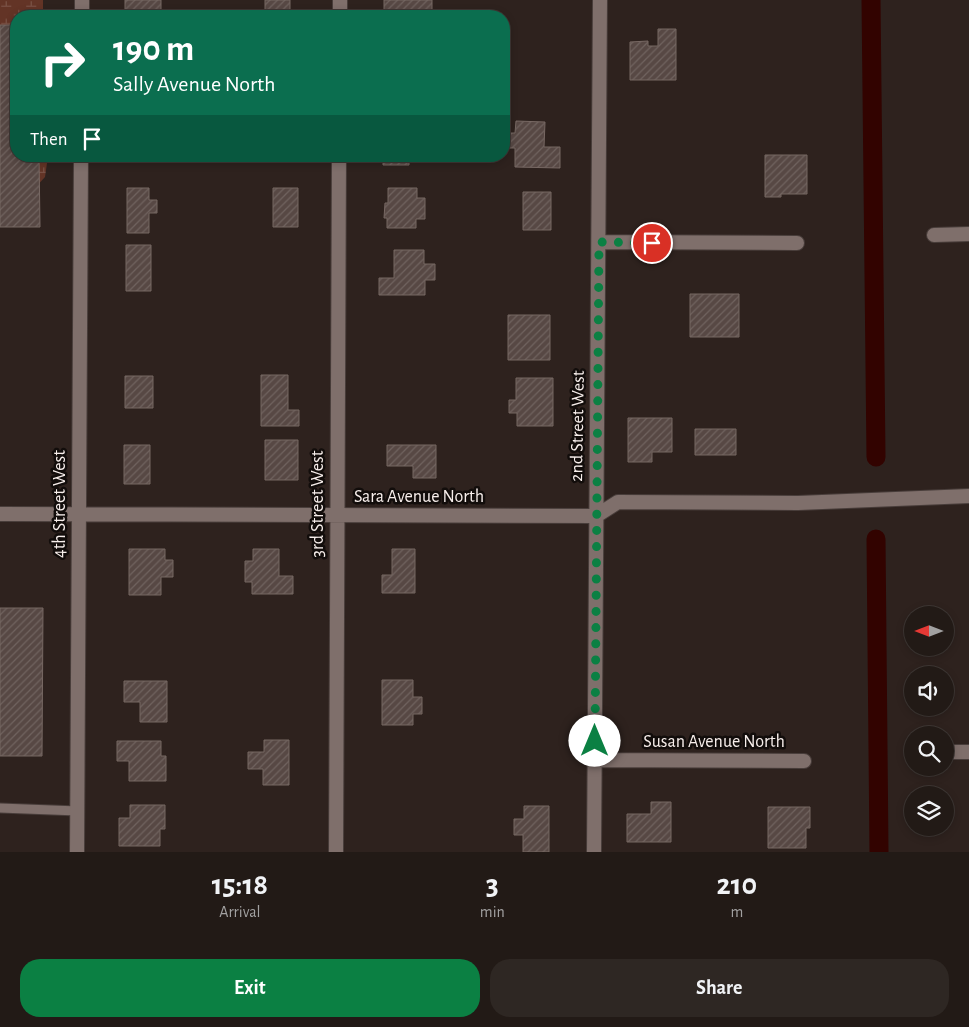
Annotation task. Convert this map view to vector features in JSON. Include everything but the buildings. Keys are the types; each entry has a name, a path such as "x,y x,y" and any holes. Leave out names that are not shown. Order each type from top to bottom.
{"street":[{"name":"2nd Street West","path":"594,852 600,0"},
{"name":"4th Street West","path":"78,852 81,162"},
{"name":"3rd Street West","path":"336,852 339,162"},
{"path":"934,235 969,234"},
{"path":"599,242 797,244"},
{"path":"596,516 618,502 833,502 969,496"},
{"name":"Sara Avenue North","path":"0,514 596,516"},
{"path":"954,752 969,752"},
{"name":"Susan Avenue North","path":"595,760 804,761"}],"lane":[{"path":"0,808 78,811"}],"green space":[{"path":"0,0 43,0 43,10 10,10 10,162 47,162 45,177 31,192 0,193"}],"waterway":[{"path":"871,0 876,457"},
{"path":"876,539 879,852"}],"route":[{"path":"595,741 599,242 652,243"}]}
